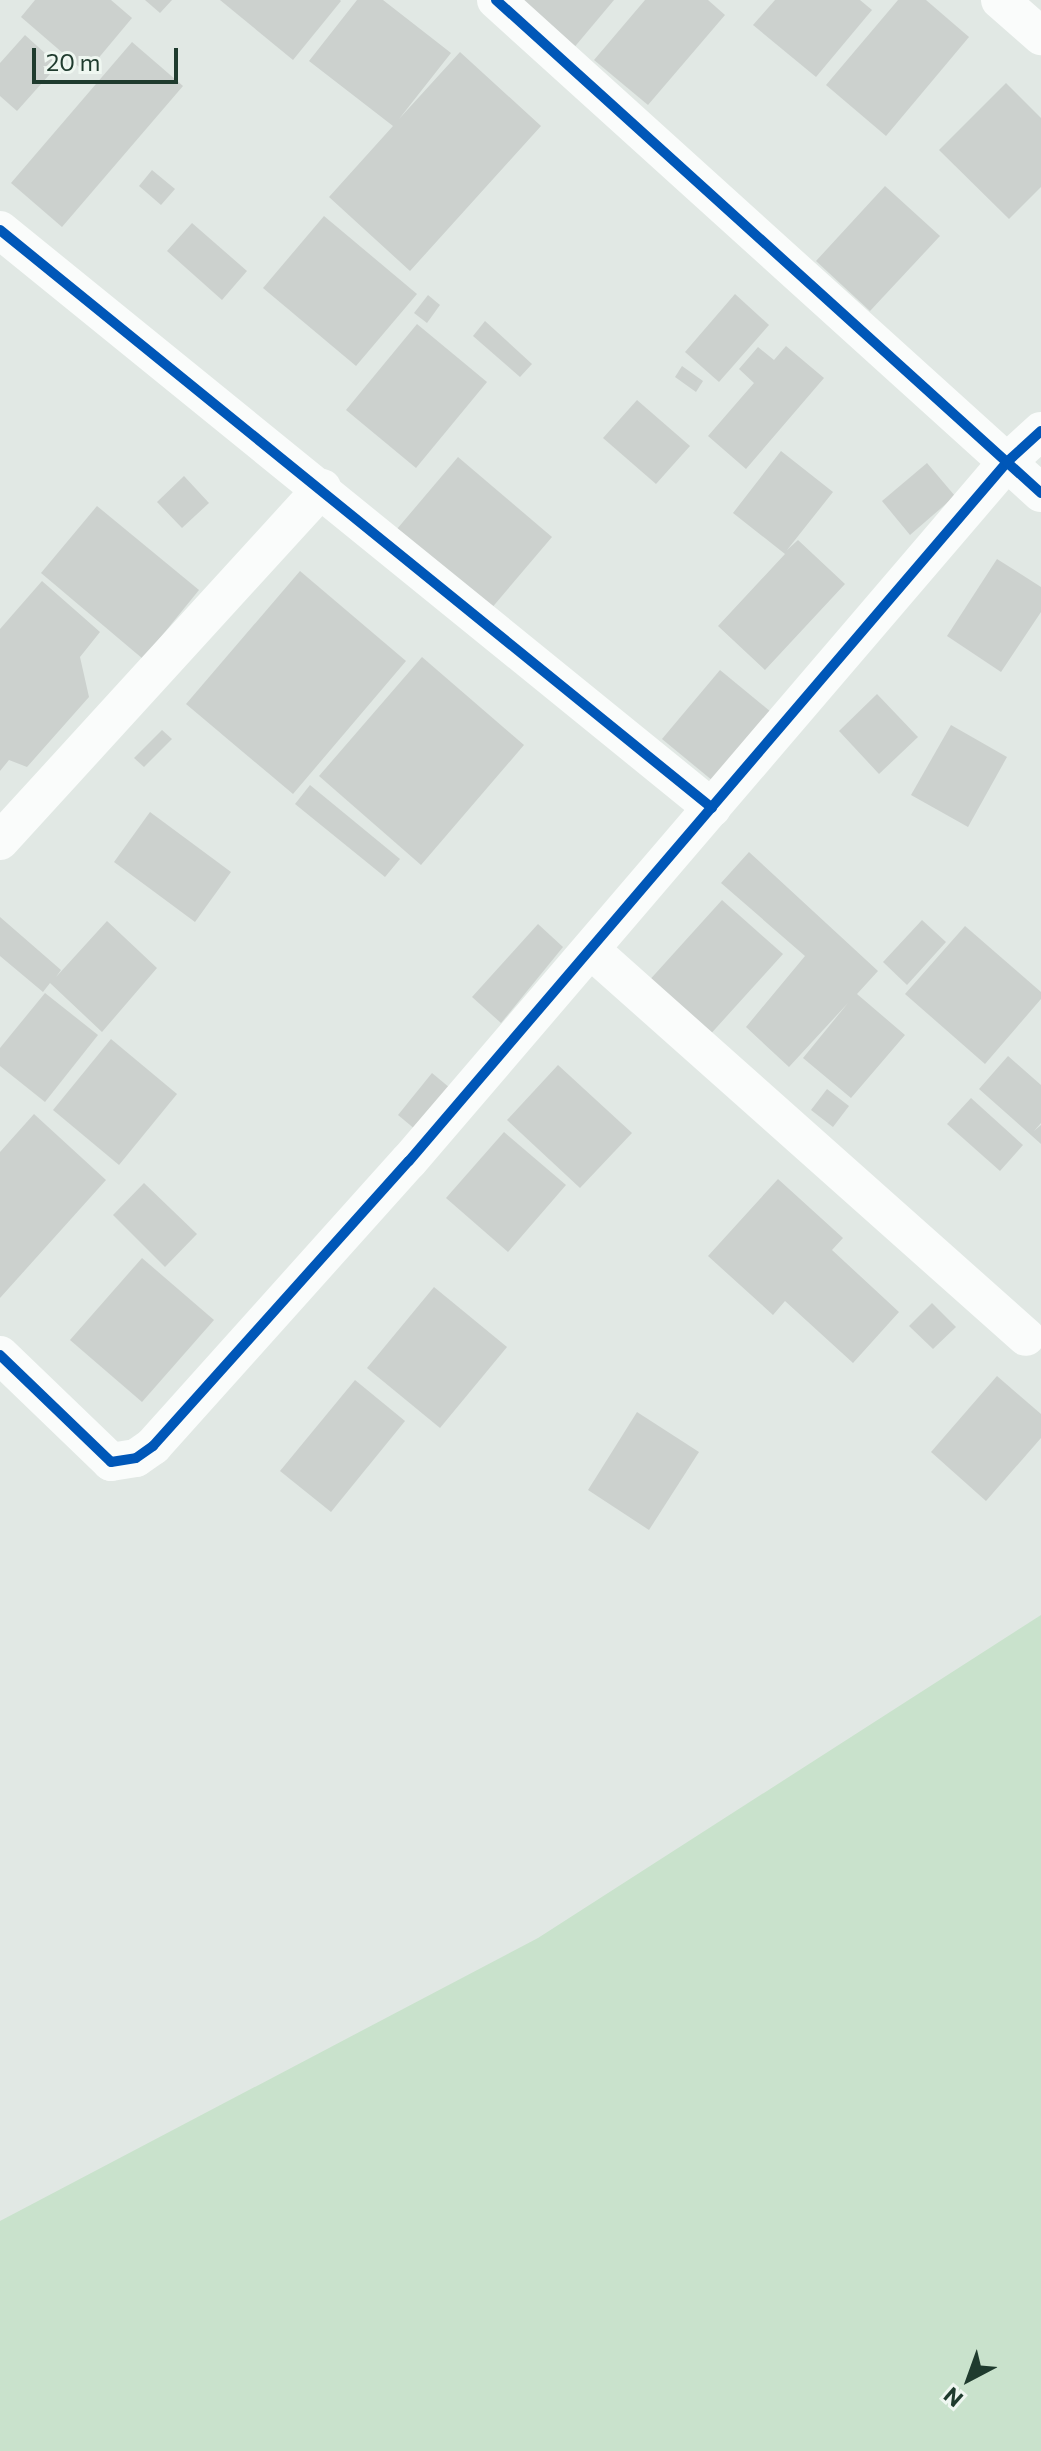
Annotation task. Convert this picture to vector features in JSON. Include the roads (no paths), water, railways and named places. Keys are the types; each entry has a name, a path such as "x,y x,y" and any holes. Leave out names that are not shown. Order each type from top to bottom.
{"street":[{"path":"496,0 1041,493"},
{"path":"1000,0 1041,36"},
{"path":"0,230 322,488 712,808"},
{"path":"0,1355 111,1462 136,1458 153,1446 409,1161 1007,462 1041,431"},
{"path":"0,841 322,488"},
{"path":"591,950 1026,1337"}]}
